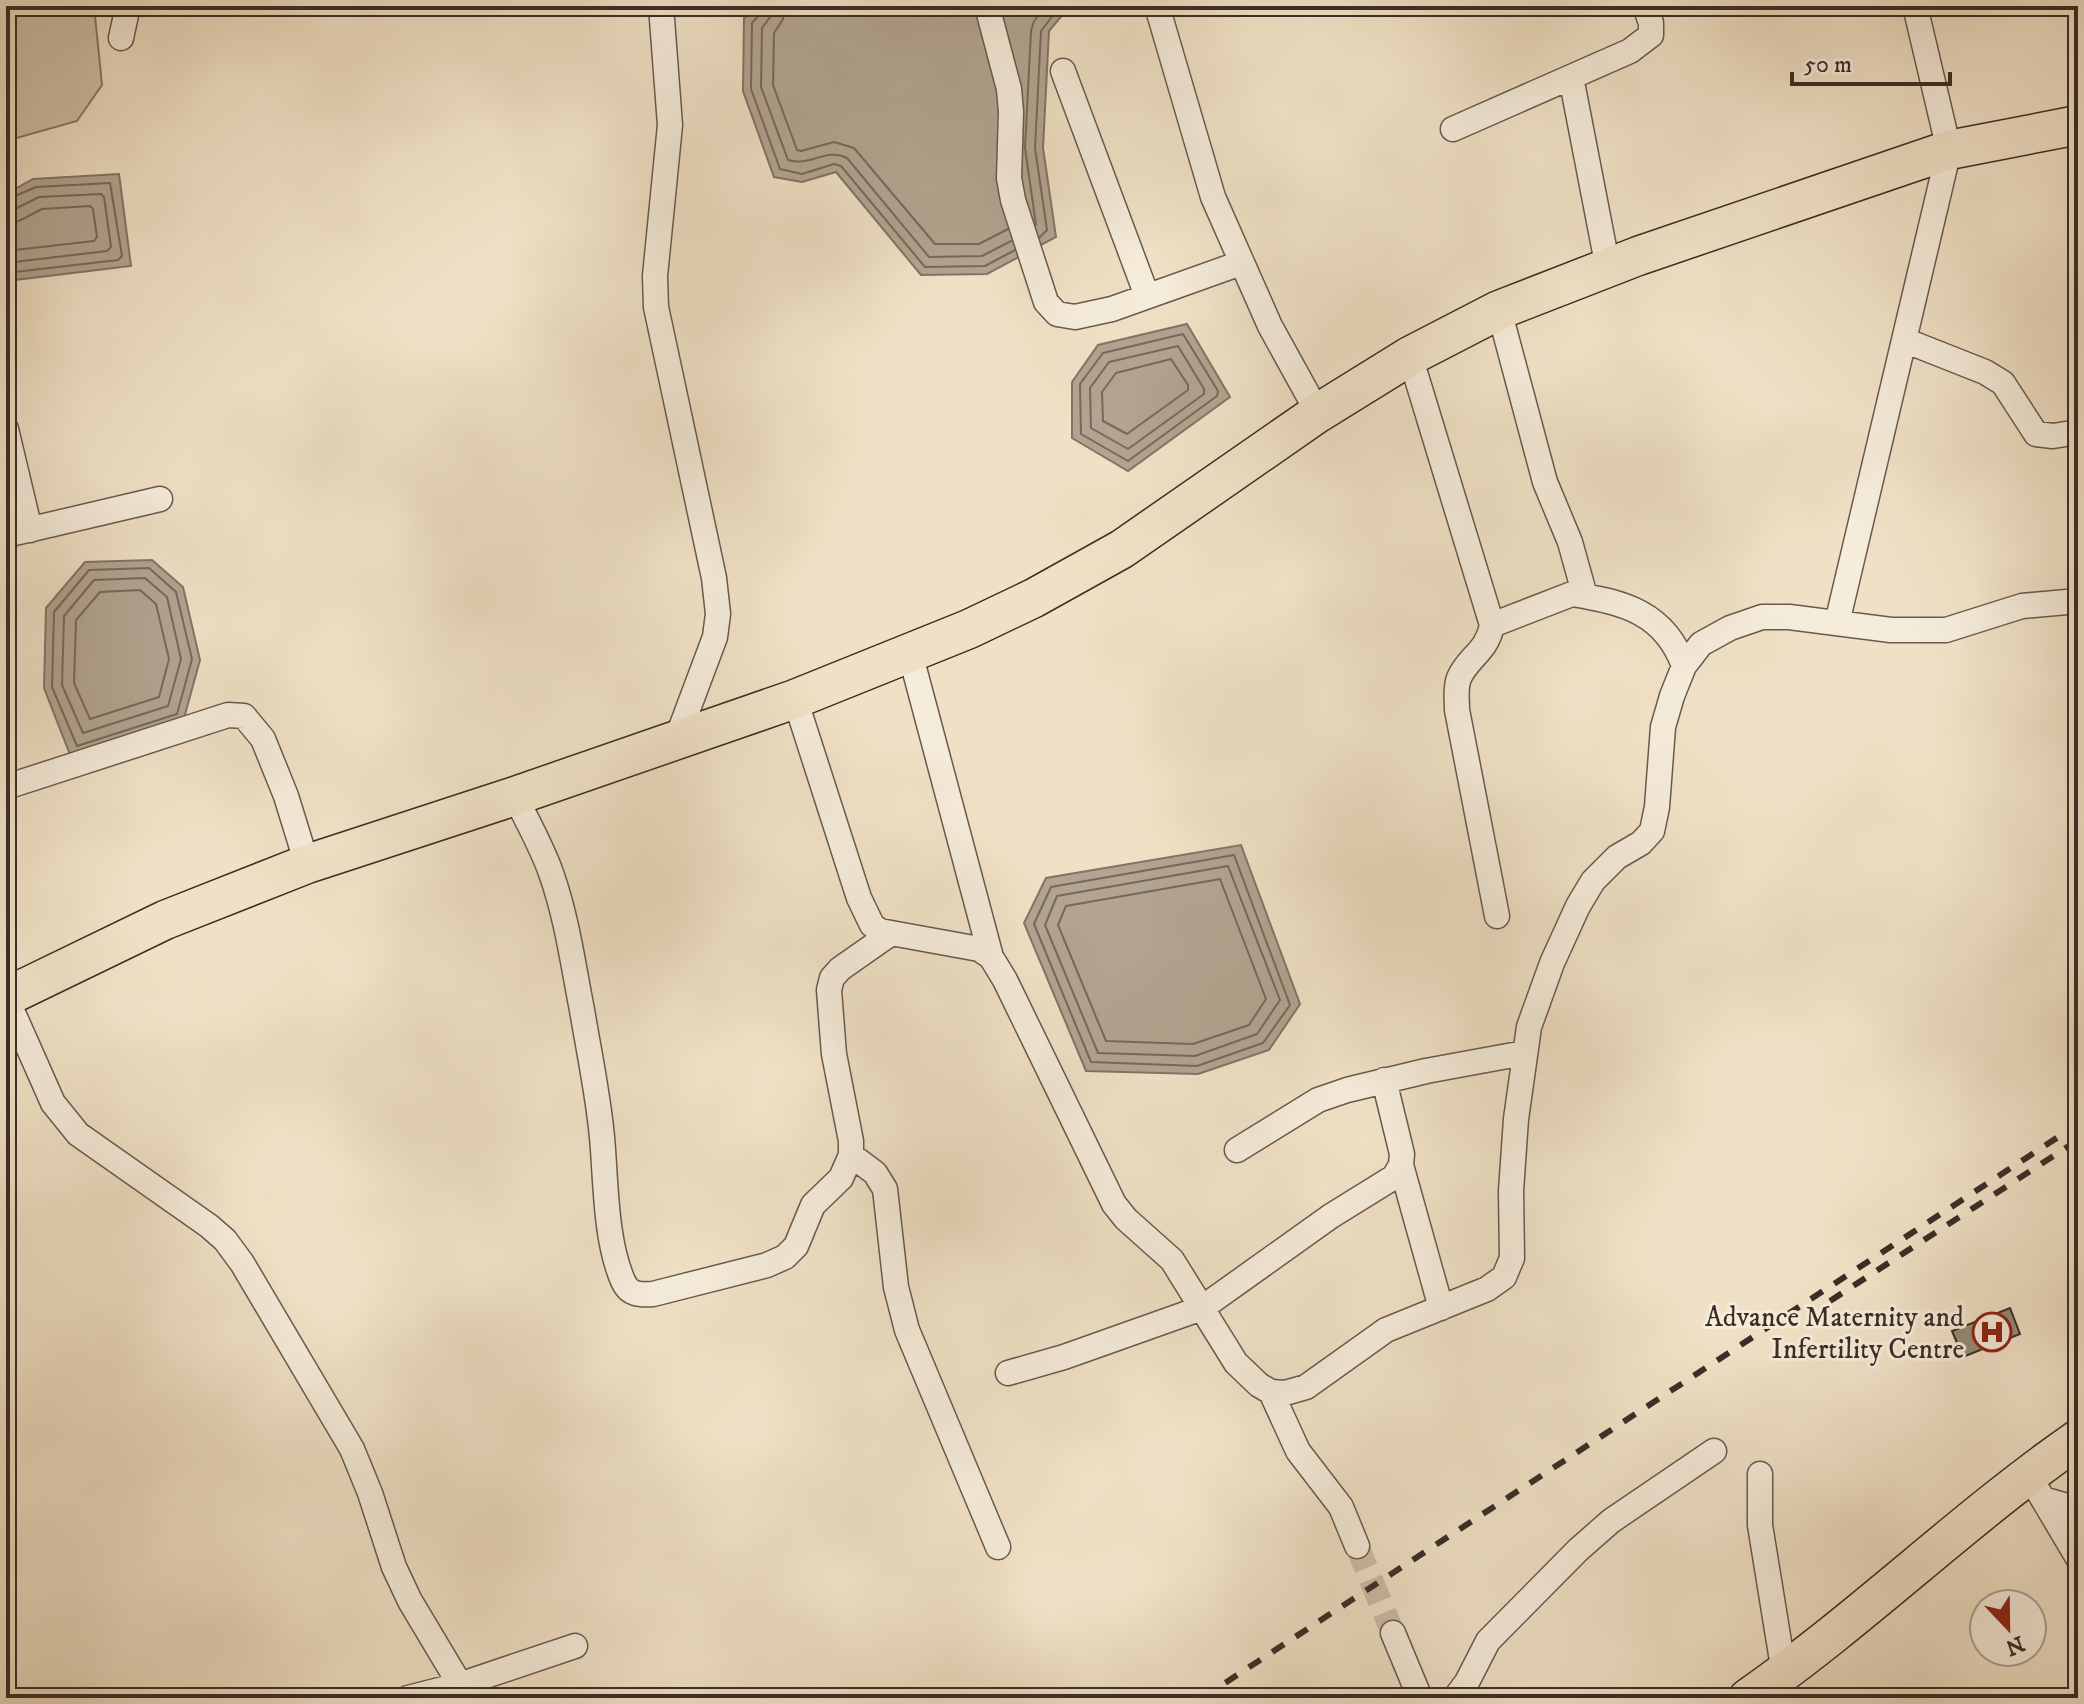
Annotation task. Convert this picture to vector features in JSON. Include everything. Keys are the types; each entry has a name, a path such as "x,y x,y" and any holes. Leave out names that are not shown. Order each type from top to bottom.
{"main road":[{"path":"6,997 165,920 307,864 795,699 969,629 1034,598 1122,549 1318,413 1410,356 1499,310 1608,268 1949,150 2078,125"},
{"path":"1748,1698 2037,1487 2078,1439"}],"street":[{"path":"121,38 128,6"},
{"path":"661,6 670,125 655,276 656,307 714,578 718,614 715,637 676,741"},
{"path":"987,6 1009,89 1009,178 1013,200 1046,302 1057,314 1075,317 1112,309 1241,263"},
{"path":"1157,6 1204,171 1270,326 1318,413"},
{"path":"1453,129 1630,51 1651,35 1651,23 1645,6"},
{"path":"1837,623 1949,150 1915,6"},
{"path":"1063,71 1147,296"},
{"path":"1571,77 1608,268"},
{"path":"1499,310 1545,482 1570,542 1585,596"},
{"path":"1904,340 1985,372 2003,383 2036,434 2053,436 2078,432"},
{"path":"1410,356 1492,625 1489,640 1459,679 1457,710 1497,916"},
{"path":"6,429 30,530"},
{"path":"6,535 160,499"},
{"path":"1492,625 1572,594 1585,596 1627,605 1659,625 1677,646 1684,666"},
{"path":"910,653 991,957 1114,1204 1136,1229 1172,1260 1236,1363 1259,1385 1271,1392 1285,1393 1306,1387 1386,1330 1487,1289 1504,1277 1512,1258 1512,1176 1529,1027 1578,906 1593,881 1617,857 1641,843 1652,831 1657,807 1663,727 1684,666 1701,644 1730,628 1762,617 1789,617 1891,630 1946,630 2022,606 2078,601"},
{"path":"795,699 859,898 872,925 890,934 963,944 991,957"},
{"path":"6,787 228,715 244,716 263,739 286,796 307,864"},
{"path":"515,796 550,870 562,904 595,1084 603,1177 613,1240 623,1281 629,1291 638,1295 653,1294 767,1265 785,1257 796,1246 813,1205 841,1178 851,1155 834,1054 829,990 832,978 890,934"},
{"path":"6,997 53,1103 78,1134 209,1226 225,1240 242,1263 352,1449 394,1567 410,1601 464,1691"},
{"path":"1237,1150 1318,1100 1384,1080 1524,1053"},
{"path":"1384,1080 1402,1154 1401,1165 1441,1308"},
{"path":"851,1155 875,1173 885,1189 899,1306 998,1547"},
{"path":"1008,1373 1064,1357 1202,1308 1331,1216 1394,1177 1401,1165"},
{"path":"1271,1392 1298,1451 1341,1507 1357,1546"},
{"path":"1455,1698 1488,1641 1578,1550 1611,1521 1714,1451"},
{"path":"1760,1474 1760,1525 1784,1673"},
{"path":"2037,1487 2078,1509"},
{"path":"2037,1487 2078,1558"},
{"path":"1393,1633 1420,1698"},
{"path":"408,1698 464,1691 575,1646"}],"shaded area":[{"path":"6,6 94,6 102,85 77,121 6,141"}],"water":[{"path":"758,6 1070,6 1049,31 1043,148 1056,237 987,274 921,275 836,172 802,182 774,177 743,91 744,18"},
{"path":"119,174 131,266 6,281 6,194 33,179"},
{"path":"1187,324 1230,397 1128,471 1072,438 1072,382 1098,345"},
{"path":"152,560 183,587 200,660 183,722 71,757 44,688 46,608 85,562"},
{"path":"1241,845 1300,1004 1269,1050 1198,1074 1086,1071 1024,923 1046,878"}],"building":[{"path":"2010,1308 2020,1334 1963,1357 1952,1331"}],"tunnel":[{"path":"1357,1546 1393,1633"}],"railway":[{"path":"1202,1698 2078,1124"},
{"path":"1830,1301 2078,1140"}],"place":[{"name":"Advance Maternity and Infertility Centre","path":"1992,1332"}]}
